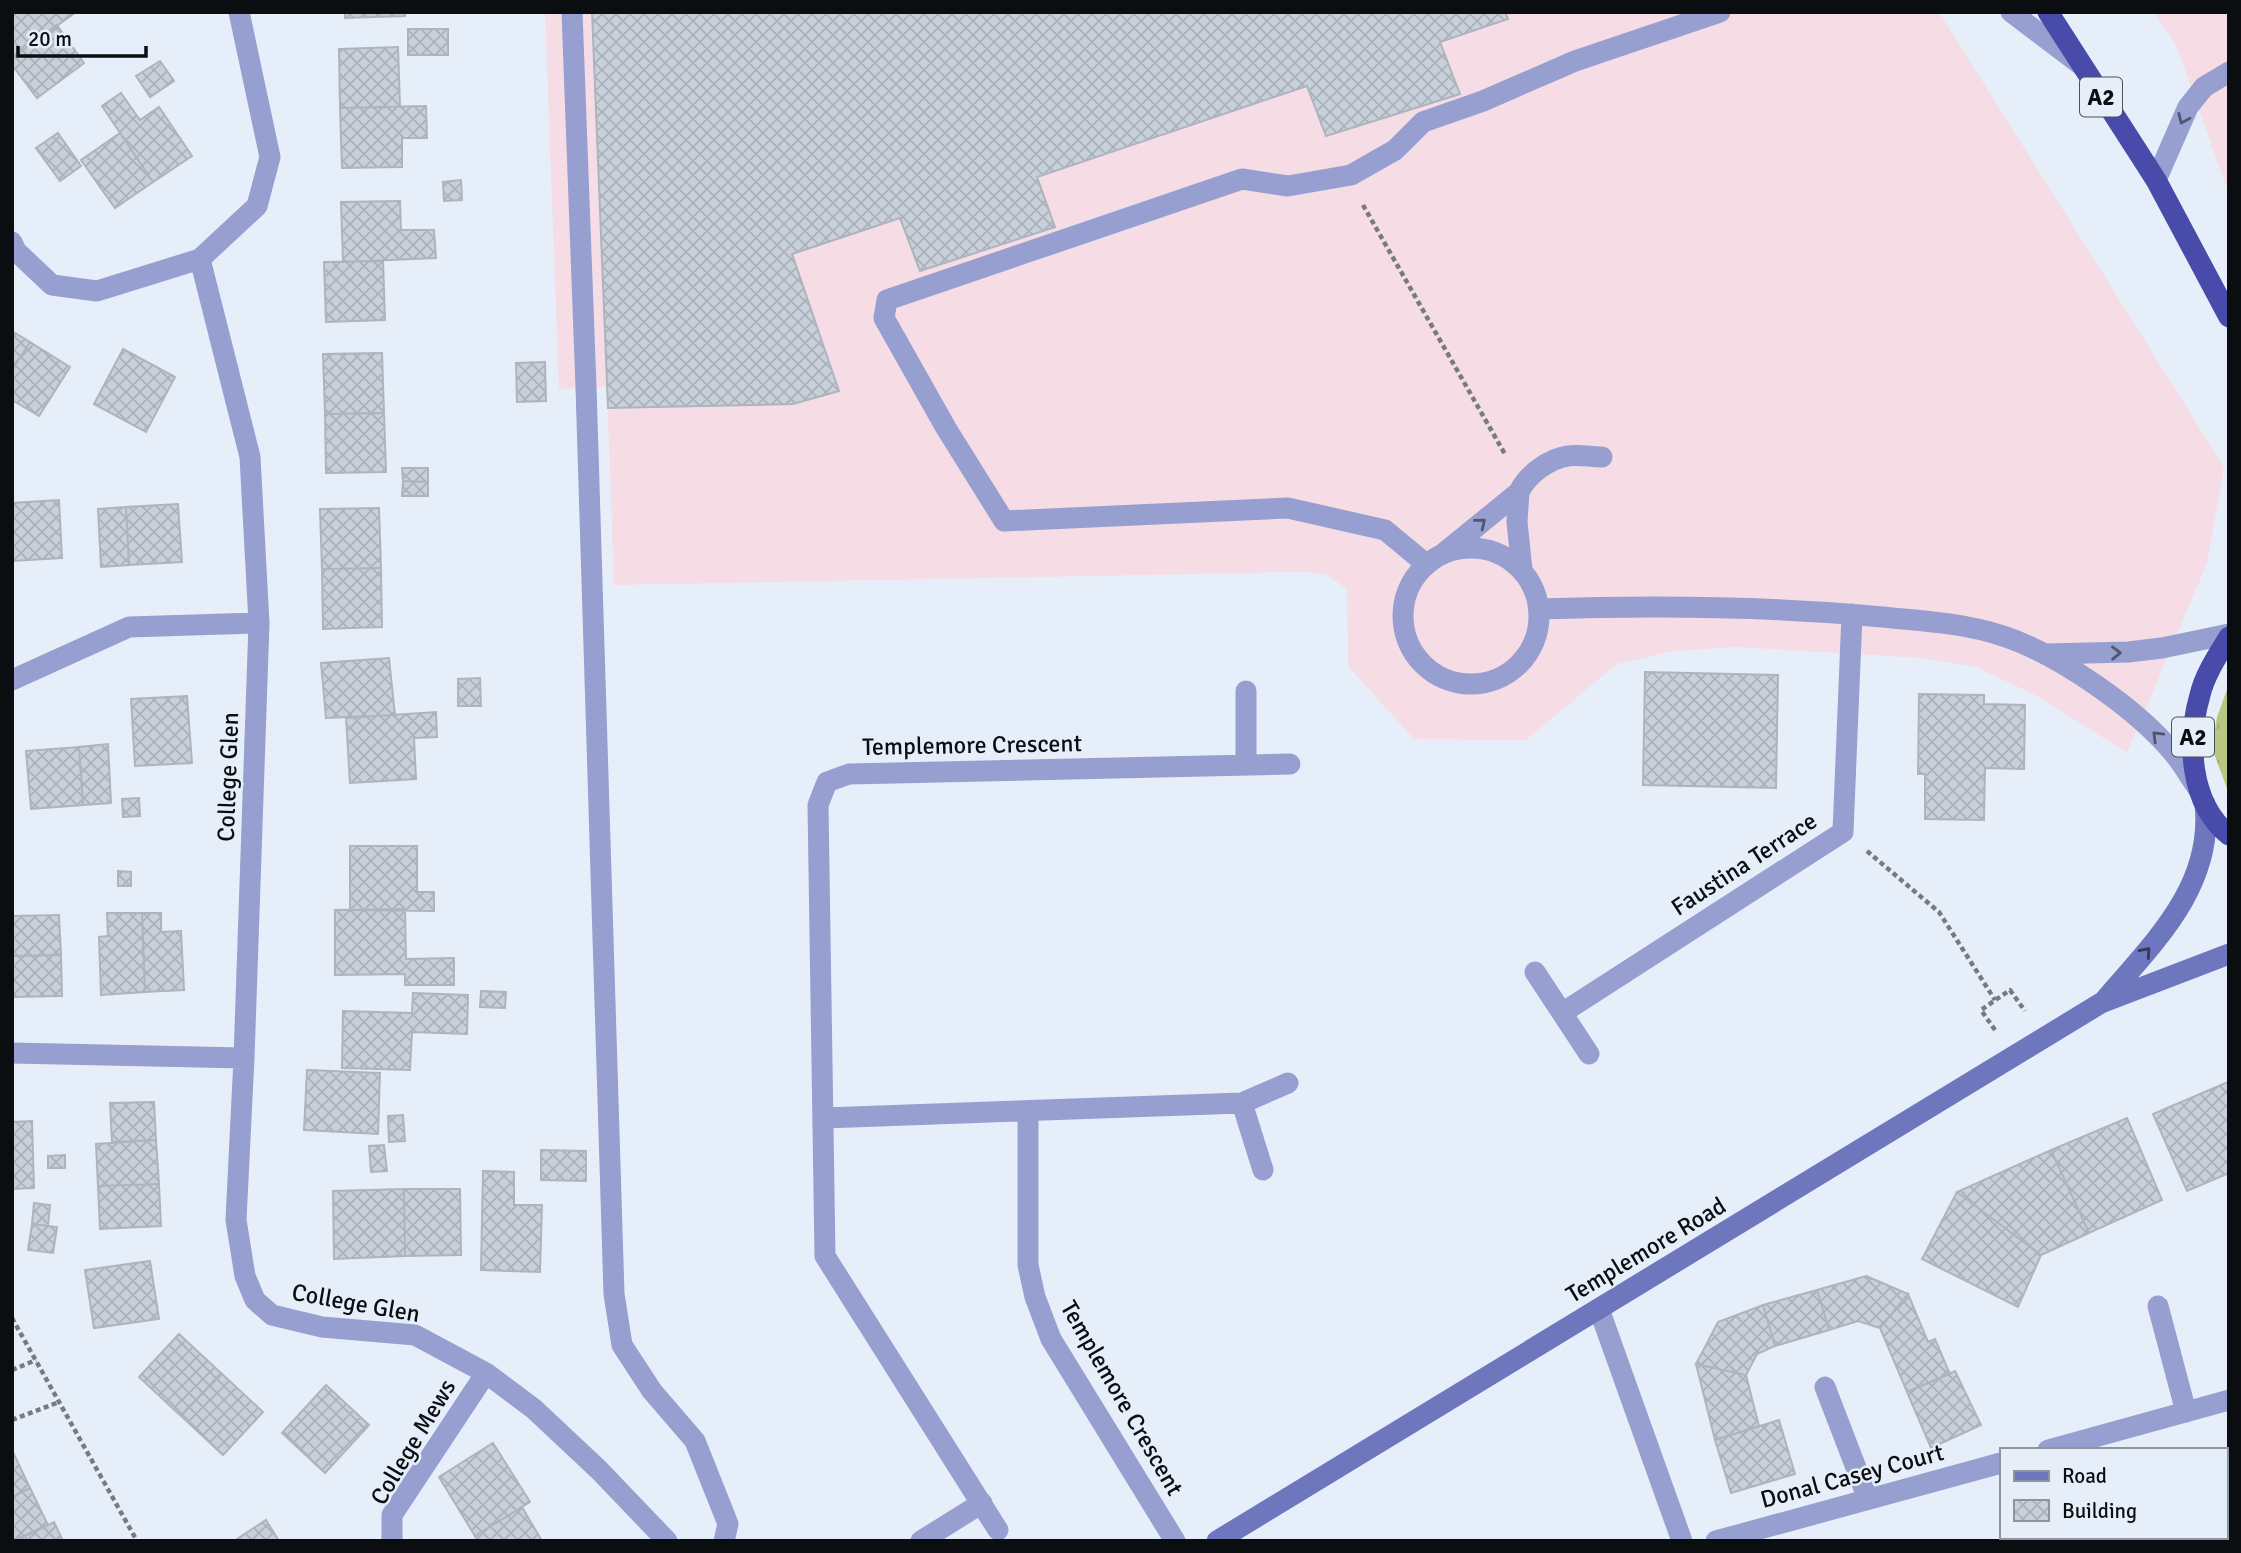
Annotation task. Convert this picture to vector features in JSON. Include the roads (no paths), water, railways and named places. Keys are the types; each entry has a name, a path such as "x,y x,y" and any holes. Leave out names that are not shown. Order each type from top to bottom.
{"highway":[{"name":"A2","path":"2048,12 2156,180 2229,317"},
{"name":"A2","path":"2229,636 2200,693 2194,724 2193,755 2202,797 2229,835"}],"main road":[{"name":"Templemore Road","path":"2101,1003 2155,941 2187,895 2198,872 2206,844 2207,824 2202,797"},
{"name":"Templemore Road","path":"1217,1541 2101,1003 2229,954"}],"street":[{"path":"12,242 16,251 52,285 97,292 200,259 257,206 271,157 239,12"},
{"path":"572,12 614,1294 622,1345 652,1391 695,1441 728,1524 724,1541"},
{"path":"1602,457 1566,456 1539,468 1521,488 1435,558 1411,582 1403,604 1403,627 1411,649 1426,667 1446,679 1468,684 1491,681 1512,670 1528,653 1537,632 1539,608 1533,588 1522,570 1506,557 1486,550 1465,548 1435,558 1385,530 1288,508 1004,521 946,428 884,318 887,300 1242,178 1288,186 1352,175 1395,150 1423,122 1483,101 1575,61 1720,12"},
{"path":"2011,12 2081,65"},
{"path":"2156,180 2188,107 2204,87 2229,72"},
{"name":"College Glen","path":"200,259 250,457 259,623 236,1220 244,1276 255,1300 272,1315 322,1327 415,1335 486,1373 534,1409 599,1470 667,1541"},
{"path":"1521,488 1517,522 1522,570"},
{"path":"1539,608 1655,605 1852,614 1962,625 2003,636 2048,654 2111,698 2156,734 2175,755 2202,797"},
{"name":"Faustina Terrace","path":"1562,1013 1843,832 1852,614"},
{"path":"12,680 129,627 259,623"},
{"path":"2048,654 2128,652 2229,636"},
{"path":"1246,691 1246,765"},
{"name":"Templemore Crescent","path":"998,1530 825,1256 818,805 827,782 849,774 1290,764"},
{"path":"1535,972 1589,1054"},
{"path":"12,1053 244,1058"},
{"path":"824,1118 1242,1104 1288,1083"},
{"path":"1242,1104 1263,1170"},
{"name":"Templemore Crescent","path":"1028,1112 1028,1265 1035,1297 1051,1339 1175,1541"},
{"path":"2158,1306 2186,1412"},
{"path":"1600,1309 1682,1541"},
{"name":"College Mews","path":"392,1541 392,1515 486,1373"},
{"path":"1825,1387 1868,1499"},
{"path":"2055,1448 2229,1400"},
{"name":"Donal Casey Court","path":"1716,1541 2000,1463"},
{"path":"921,1541 982,1503"}]}
